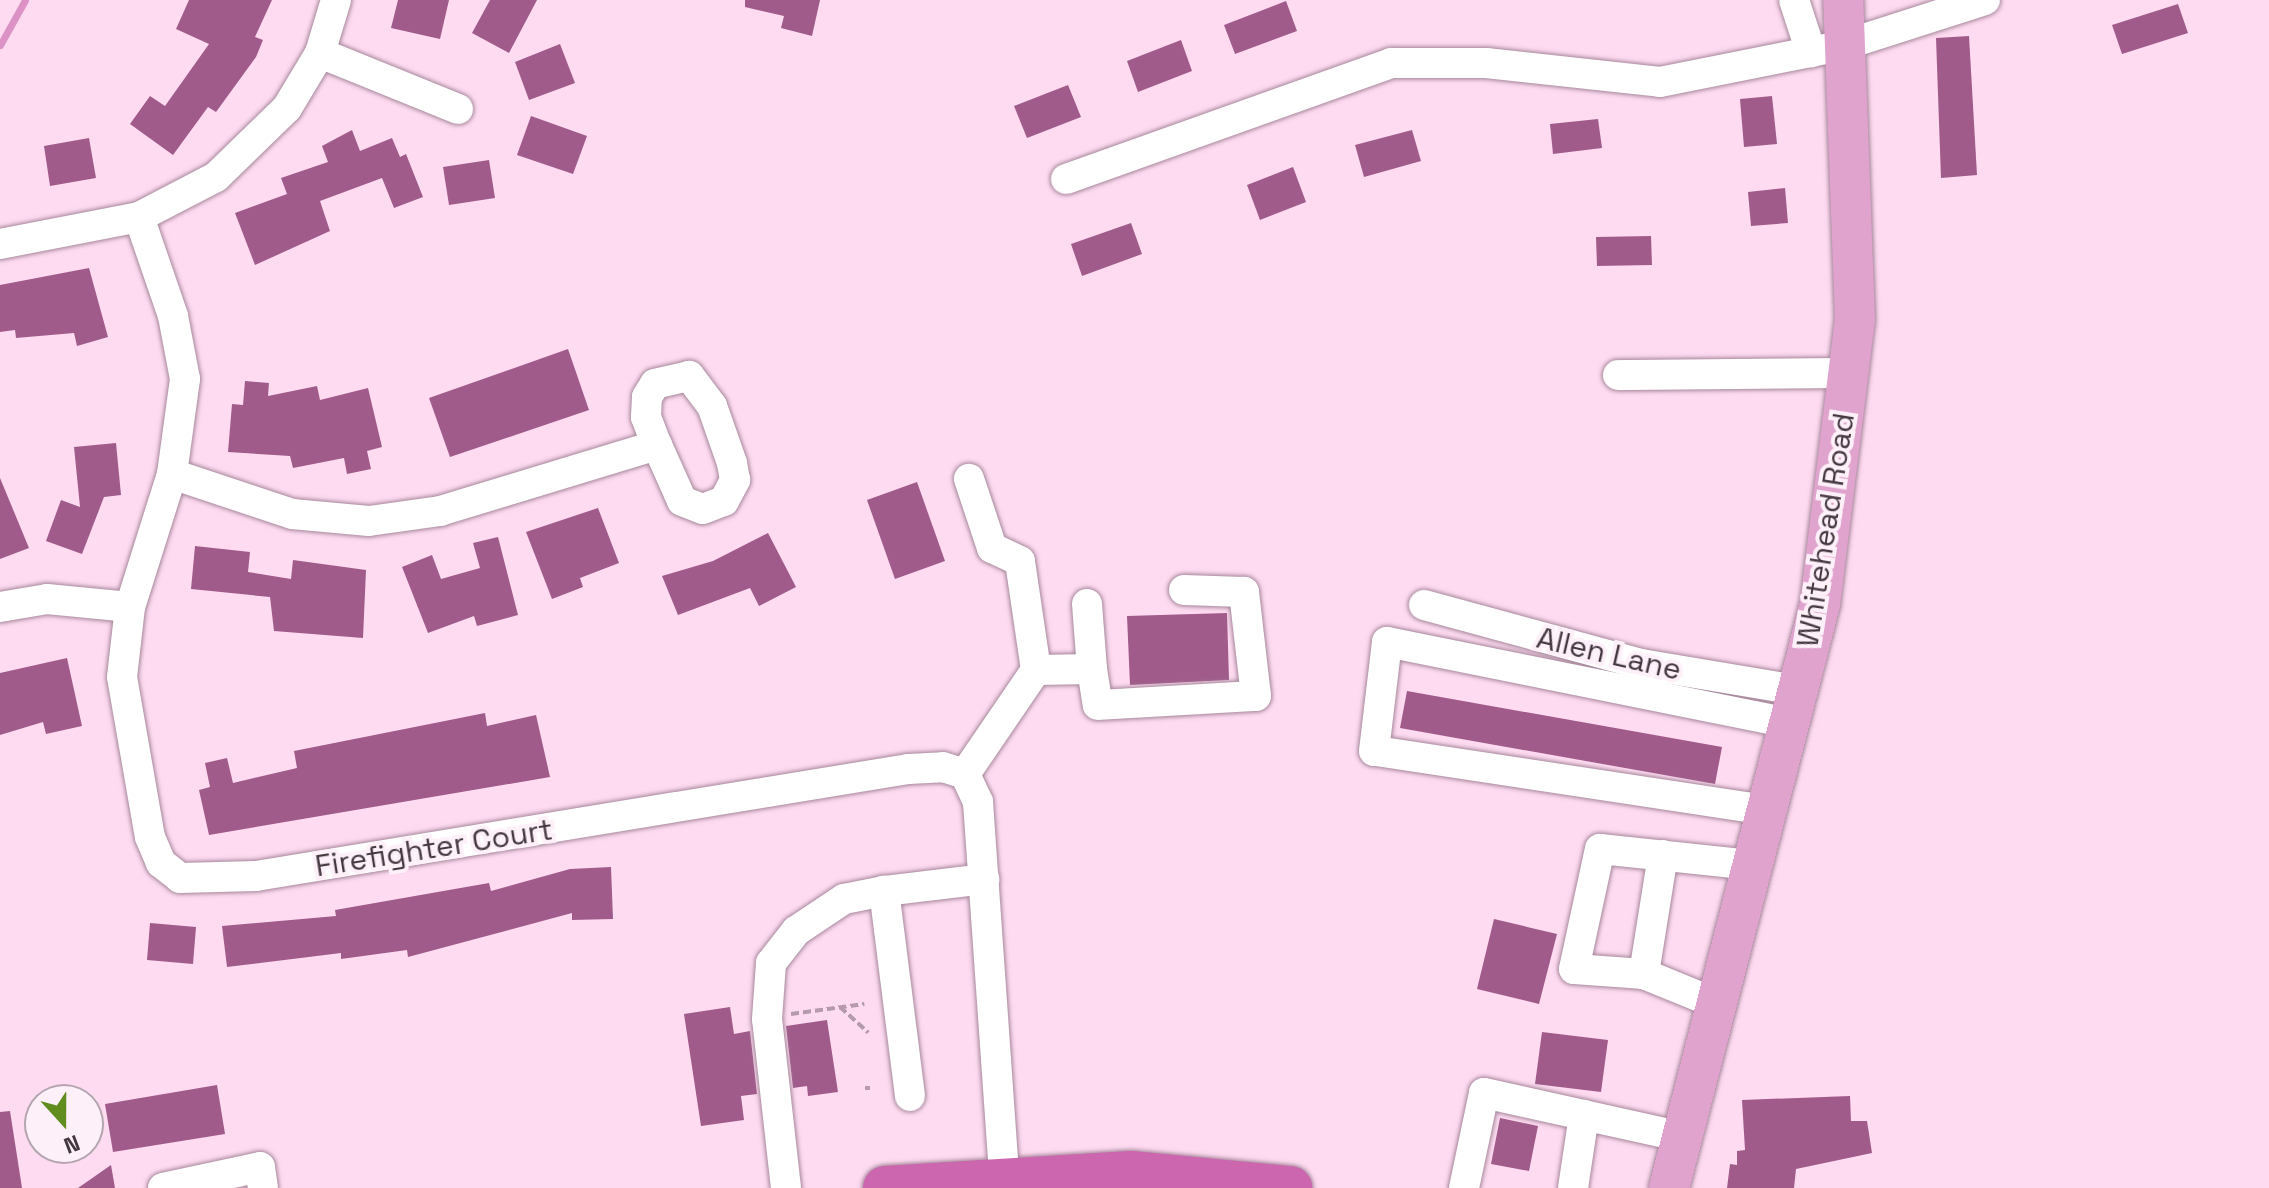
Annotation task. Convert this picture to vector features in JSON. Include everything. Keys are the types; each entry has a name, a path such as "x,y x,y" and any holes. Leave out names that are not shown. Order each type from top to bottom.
{"highway":[{"path":"885,1188 1004,1177 1131,1173 1290,1188"}],"main road":[{"name":"Whitehead Road","path":"1669,1188 1820,604 1851,373 1855,270 1828,48 1843,0"}],"street":[{"path":"0,244 139,217 180,200 251,147 287,108 320,53 336,0"},
{"path":"1794,0 1828,48"},
{"path":"1066,179 1391,63 1486,63 1640,84 1828,48 1985,0"},
{"path":"320,53 458,109"},
{"name":"Firefighter Court","path":"139,217 181,347 184,411 172,474 130,607 122,677 126,713 155,852 180,878 324,868 908,769 943,767 965,774"},
{"path":"1618,375 1851,373"},
{"path":"172,474 292,514 381,520 440,511 657,445"},
{"path":"969,479 992,548 1020,561 1036,670 965,774 978,802 1004,1177"},
{"path":"1087,604 1098,705 1256,696 1244,592 1184,590"},
{"path":"0,607 47,599 130,607"},
{"name":"Allen Lane","path":"1424,605 1793,707"},
{"path":"1766,810 1374,751 1387,642 1793,707"},
{"path":"1036,670 1092,669"},
{"path":"1717,1004 1644,974 1574,969 1600,849 1753,865"},
{"path":"1644,974 1663,855"},
{"path":"786,1188 767,1019 771,963 796,931 844,899 984,879"},
{"path":"884,891 910,1096"},
{"path":"1464,1188 1484,1093 1682,1137"},
{"path":"1573,1188 1584,1115"},
{"path":"163,1188 260,1167 263,1188"}],"path":[{"path":"767,1019 864,1004"},
{"path":"840,1007 868,1032"}],"building":[{"path":"189,0 272,0 255,37 263,40 256,57 216,112 208,107 173,155 130,124 150,96 165,106 209,44 176,29"},
{"path":"398,0 449,0 440,39 391,28"},
{"path":"490,0 537,0 509,53 472,33"},
{"path":"745,0 820,0 812,36 781,28 784,16 745,7"},
{"path":"1286,1 1297,31 1235,54 1224,25"},
{"path":"2178,4 2188,33 2122,54 2112,25"},
{"path":"1969,36 1977,175 1941,178 1936,38"},
{"path":"1181,40 1192,71 1138,92 1127,61"},
{"path":"560,44 575,83 529,100 515,62"},
{"path":"1068,85 1081,117 1027,138 1014,106"},
{"path":"1772,96 1777,144 1744,147 1740,99"},
{"path":"531,116 587,136 573,174 517,155"},
{"path":"1598,119 1602,148 1553,154 1550,124"},
{"path":"352,130 360,151 392,138 400,157 406,154 423,197 394,208 382,178 320,201 330,231 255,265 235,213 287,194 281,178 328,162 322,146"},
{"path":"1412,130 1421,161 1364,177 1355,145"},
{"path":"89,138 96,178 50,186 44,146"},
{"path":"489,160 495,198 449,205 443,167"},
{"path":"1293,167 1306,202 1260,220 1247,185"},
{"path":"1785,188 1788,223 1751,226 1748,192"},
{"path":"1131,223 1142,254 1082,276 1071,244"},
{"path":"1651,236 1652,265 1597,266 1596,237"},
{"path":"89,268 108,337 77,346 74,333 16,338 15,330 0,332 0,285"},
{"path":"568,349 589,410 450,457 429,398"},
{"path":"245,381 269,383 268,396 317,386 320,400 368,388 382,447 367,451 371,469 347,474 344,458 293,468 290,456 228,452 232,404 243,405"},
{"path":"116,443 121,495 104,497 82,554 46,541 61,500 80,507 74,447"},
{"path":"0,478 29,548 0,559"},
{"path":"917,482 945,561 895,579 867,500"},
{"path":"598,508 619,563 580,578 583,587 552,599 526,532"},
{"path":"768,533 796,587 759,606 750,588 678,615 662,576 713,561"},
{"path":"498,537 518,615 477,626 474,616 428,633 402,567 432,555 441,579 480,568 473,543"},
{"path":"195,546 250,552 248,572 291,579 293,560 366,570 363,638 274,631 270,597 191,589"},
{"path":"1227,613 1229,680 1130,685 1127,616"},
{"path":"67,658 82,726 46,734 43,722 0,735 0,673"},
{"path":"1407,691 1722,747 1715,784 1400,728"},
{"path":"485,713 487,726 536,715 550,777 209,835 199,790 210,787 205,763 227,758 233,783 297,768 294,751"},
{"path":"611,867 613,919 572,920 572,913 408,957 407,950 341,959 341,953 227,967 222,926 336,916 335,910 489,883 491,891 570,869"},
{"path":"1494,919 1557,934 1539,1004 1477,989"},
{"path":"150,923 196,927 193,964 147,960"},
{"path":"730,1007 734,1034 750,1031 757,1094 741,1096 744,1120 701,1126 684,1014"},
{"path":"827,1020 838,1092 808,1096 807,1086 793,1088 786,1026"},
{"path":"1542,1032 1608,1040 1601,1092 1535,1084"},
{"path":"217,1085 225,1134 113,1152 105,1104"},
{"path":"1850,1096 1851,1121 1867,1121 1872,1153 1796,1169 1794,1188 1727,1188 1730,1164 1737,1165 1737,1151 1745,1150 1742,1100"},
{"path":"10,1111 22,1188 0,1188 0,1112"},
{"path":"1500,1118 1538,1126 1529,1171 1491,1164"},
{"path":"111,1165 115,1188 78,1188"}],"waterway":[{"path":"0,45 25,0"}]}
